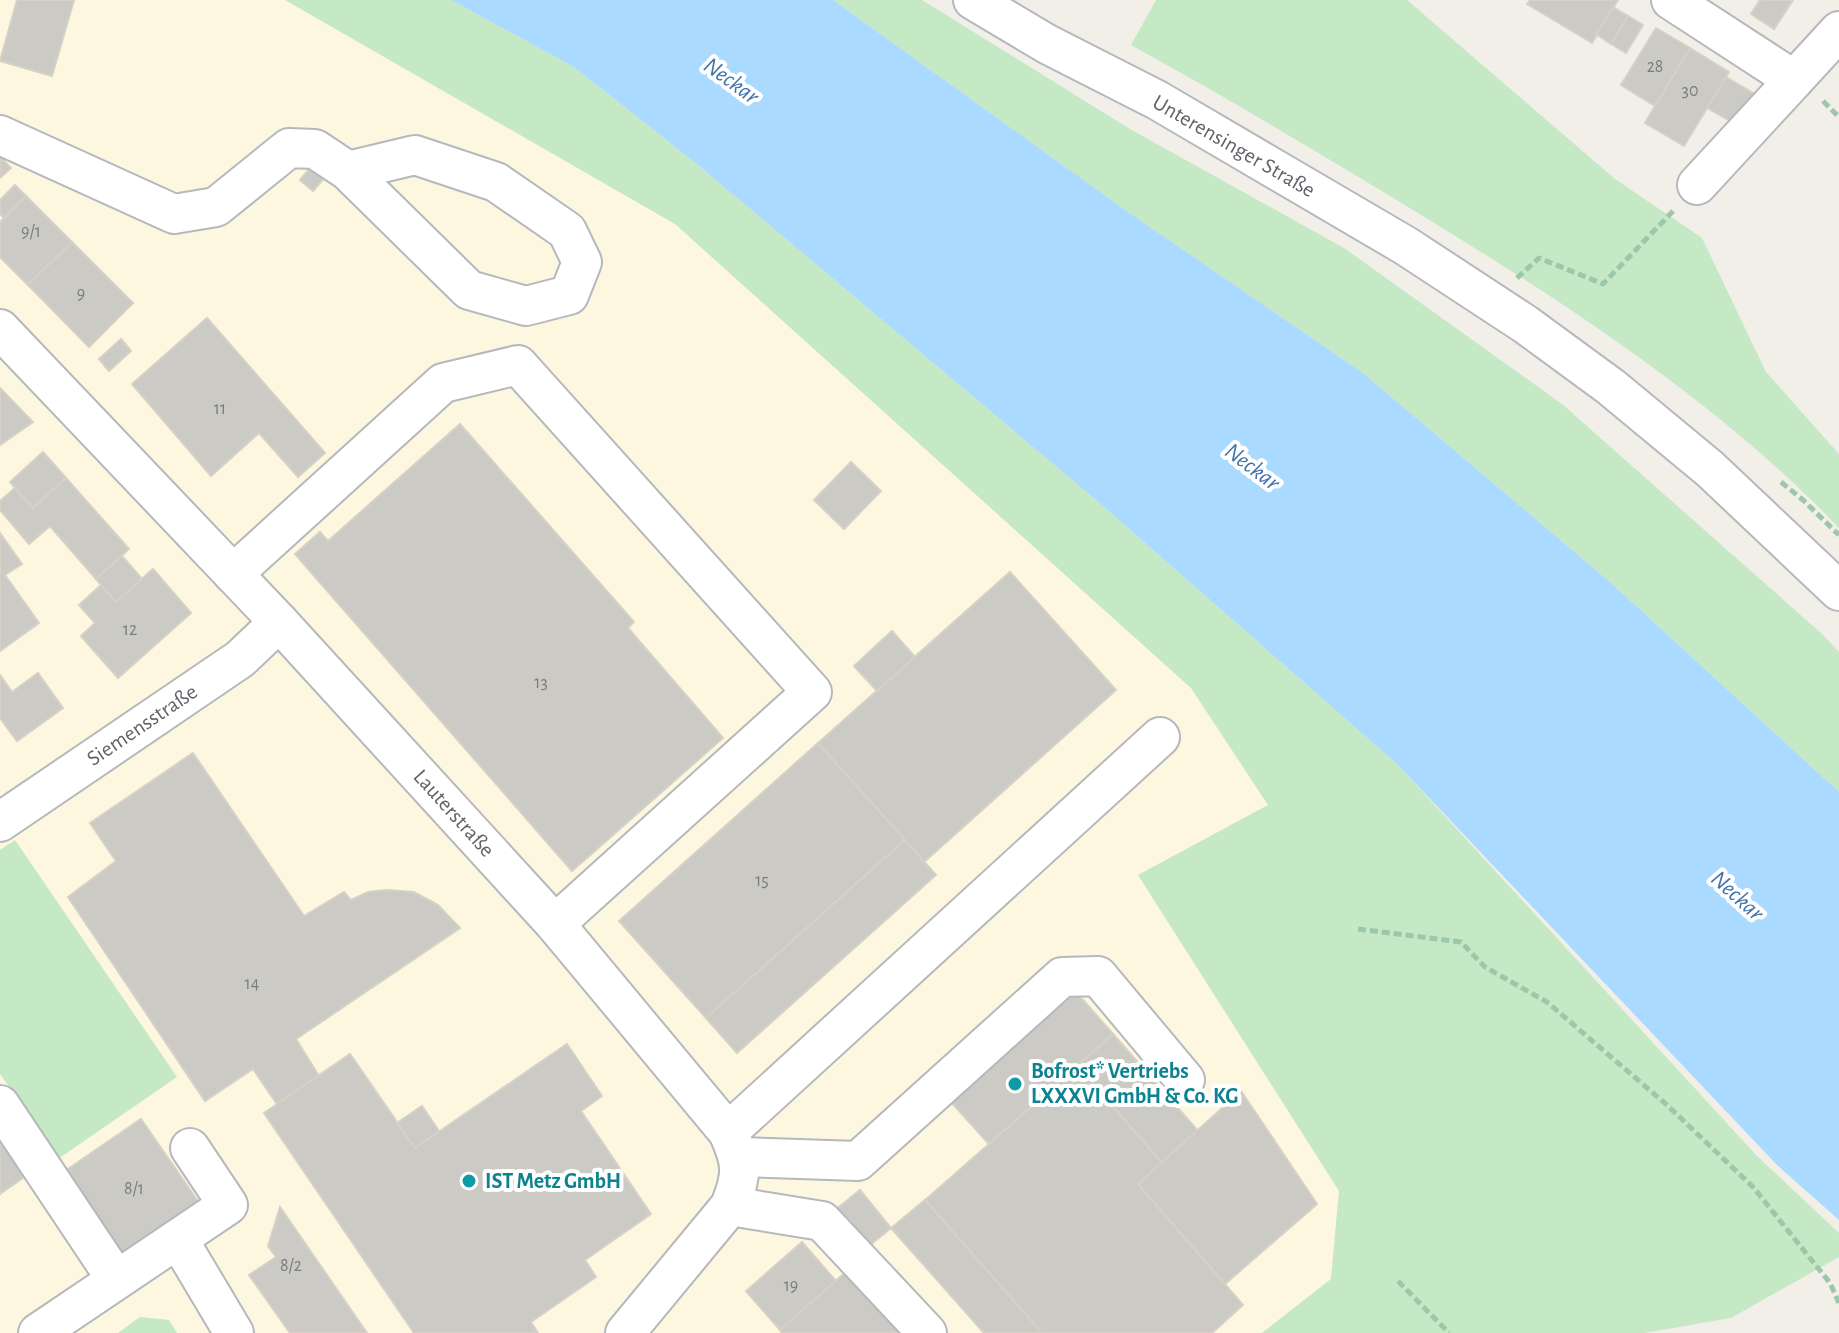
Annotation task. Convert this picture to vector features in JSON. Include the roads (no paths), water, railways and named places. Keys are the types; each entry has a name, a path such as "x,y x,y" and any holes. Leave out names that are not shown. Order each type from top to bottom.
{"street":[{"name":"Unterensinger Straße","path":"973,0 1047,44 1157,100 1406,246 1491,301 1573,358 1670,435 1755,509 1839,591"},
{"path":"1671,0 1794,80"},
{"path":"1697,185 1839,31"},
{"path":"0,135 174,214 216,207 289,148 315,149 348,171 469,290 526,306 569,295 582,262 567,231 496,182 415,155 348,171"},
{"name":"Lauterstraße","path":"0,329 279,622 555,924 734,1145"},
{"path":"233,574 443,383 518,365 812,692 555,924"},
{"name":"Siemensstraße","path":"0,822 240,659 279,622"},
{"path":"734,1145 1160,737"},
{"path":"734,1145 858,1161 1062,977 1098,976 1185,1080"},
{"path":"0,1105 116,1279"},
{"path":"625,1333 730,1206 740,1182 734,1145"},
{"path":"38,1333 228,1205 190,1148"},
{"path":"730,1206 822,1221 927,1333"},
{"path":"178,1239 234,1333"}],"water":[{"name":"Neckar","path":"451,0 833,0 1128,212 1363,373 1610,582 1839,792 1839,1220 1777,1165 1397,764 1096,500 698,165 574,67"}],"place":[{"name":"Bofrost* Vertriebs LXXXVI GmbH & Co. KG","path":"1015,1084"},
{"name":"IST Metz GmbH","path":"469,1181"}]}
